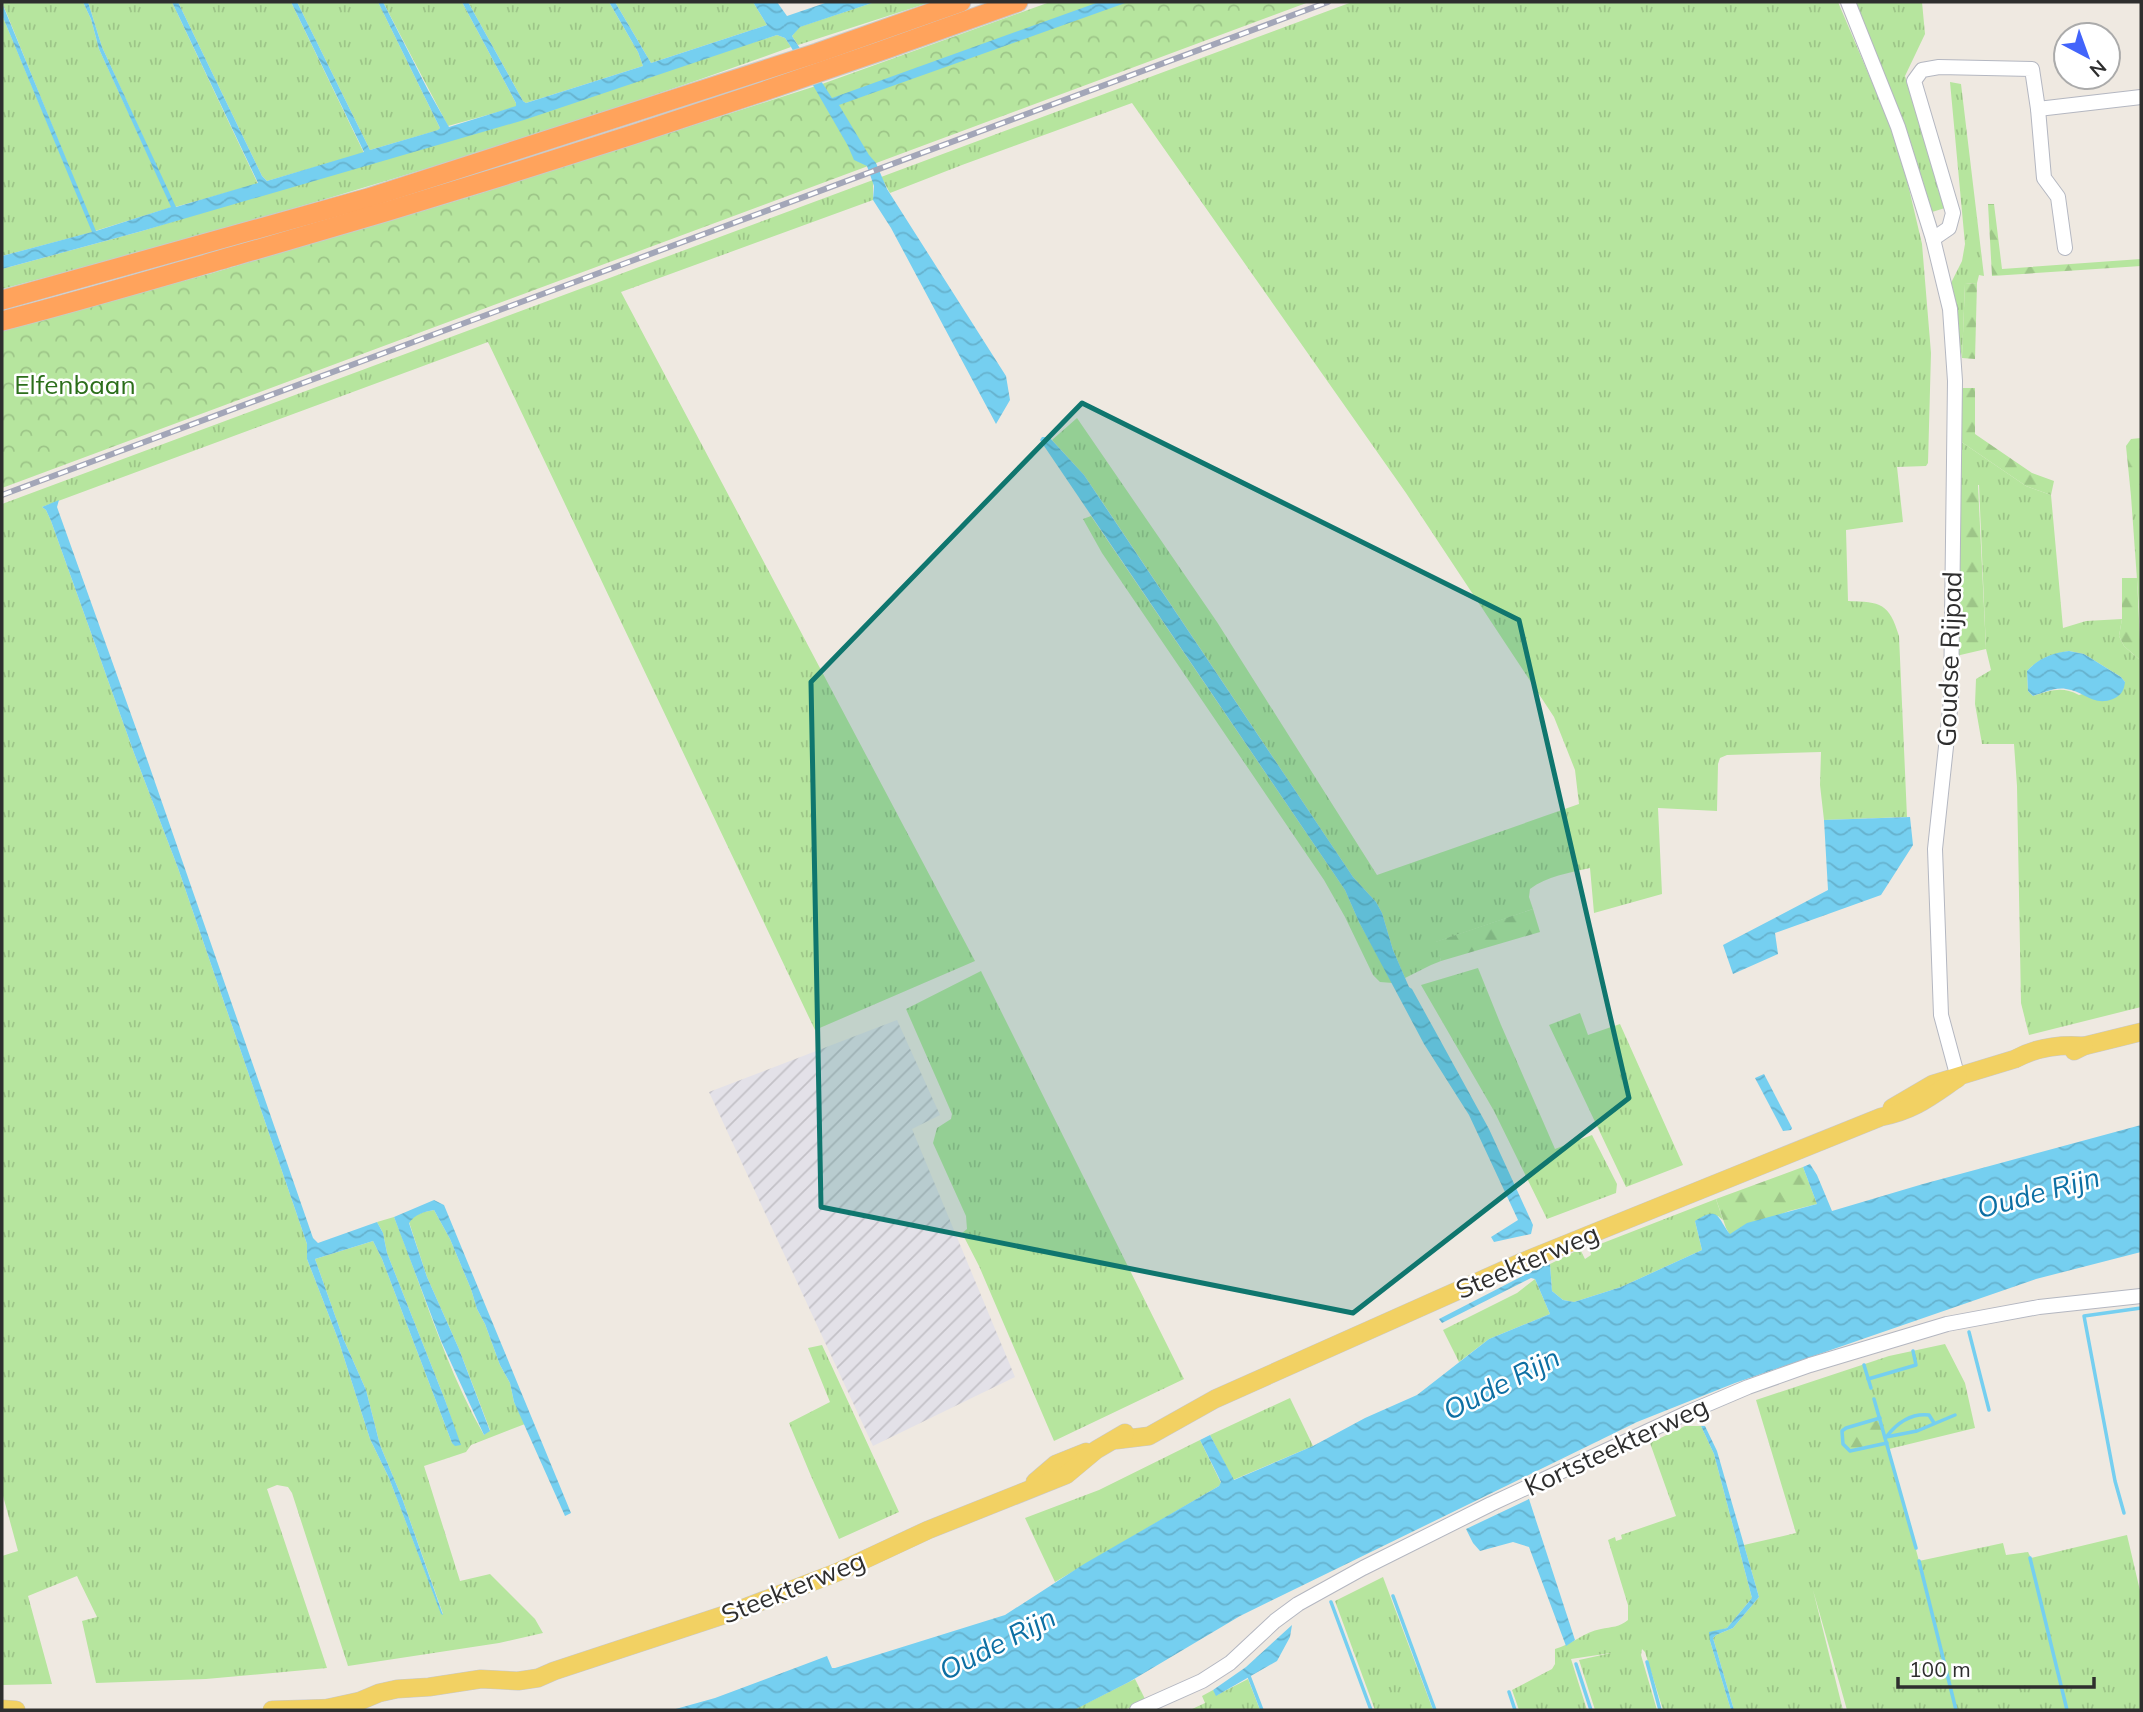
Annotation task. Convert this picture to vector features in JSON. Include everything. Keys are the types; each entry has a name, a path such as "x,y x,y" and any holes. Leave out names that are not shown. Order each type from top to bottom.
{"highway":[{"path":"2,300 368,198 784,64 961,2"},
{"path":"2,321 371,217 613,142 828,70 1018,2"}],"main road":[{"name":"Steekterweg","path":"272,1710 328,1708 397,1689 429,1688 481,1679 518,1681 538,1678 736,1611 838,1572 928,1530 1066,1475 1096,1450 1116,1440 1149,1436 1215,1399 1522,1262 1881,1116 1933,1084 2015,1059 2069,1054 2084,1046 2141,1032"},
{"path":"2,1709 16,1710"}],"street":[{"name":"Goudse Rijpad","path":"1849,2 1898,127 1933,239 1950,309 1955,381 1951,700 1936,849 1941,1015 1958,1078"},
{"path":"1933,239 1949,228 1953,213 1914,81 1922,70 1939,67 2032,69 2044,178 2058,197 2065,248"},
{"path":"2038,109 2141,97"},
{"name":"Kortsteekterweg","path":"1138,1710 1202,1681 1230,1663 1275,1621 1298,1604 1363,1567 1491,1504 1748,1387 1810,1364 1947,1325 2039,1307 2141,1296"}],"highlighted area":[{"path":"1082,403 1519,620 1629,1098 1353,1313 821,1207 811,682"}],"shaded area":[{"path":"897,1020 940,1115 912,1129 1015,1377 873,1446 709,1092"}],"green space":[{"path":"2,2 83,2 99,49 172,207 95,231"},
{"path":"88,2 172,2 258,184 175,207 102,47"},
{"path":"178,2 291,2 364,153 267,181 262,176"},
{"path":"297,2 378,2 439,130 370,150"},
{"path":"383,2 462,2 516,107 448,126"},
{"path":"468,2 609,2 638,52 643,66 526,103"},
{"path":"615,2 753,2 767,25 651,63"},
{"path":"875,2 931,2 798,45 792,36 799,27"},
{"name":"Elfenbaan","path":"1050,2 1309,2 2,488 2,328 209,274 472,196 822,84"},
{"path":"1352,2 1838,2 1899,146 1922,244 1931,353 1928,463 1926,466 1897,467 1903,522 1846,530 1848,601 1868,602 1882,607 1891,617 1899,636 1907,817 1824,820 1820,785 1821,752 1727,755 1720,758 1718,764 1717,811 1658,808 1662,894 1594,913 1590,868 1566,873 1530,889 1529,897 1533,909 1436,942 1441,961 1405,978 1376,902 1353,877 1084,475 1052,440 1077,418 1217,622 1377,875 1579,804 1575,770 1554,717 1406,493 1132,103 890,193 881,177"},
{"path":"1853,2 1922,2 1925,34 1905,76 1945,208 1932,212"},
{"path":"2,15 93,232 2,256"},
{"path":"777,35 785,38 791,47 596,115 201,235 2,289 2,269 142,231"},
{"path":"1950,82 1961,84 1984,276 1979,275 1977,283 1965,284 1962,358 1950,285 1962,261 1965,244"},
{"path":"873,180 873,200 621,292 975,961 815,1030 488,342 42,507 51,521 178,868 307,1244 307,1259 338,1339 370,1439 389,1478 441,1613 443,1614 402,1498 380,1445 366,1390 343,1338 315,1259 373,1241 452,1443 460,1445 377,1222 394,1217 446,1355 484,1435 490,1430 459,1349 427,1277 409,1222 423,1212 434,1210 450,1239 525,1424 471,1445 466,1452 424,1466 460,1581 490,1574 535,1619 543,1633 499,1643 348,1666 292,1493 288,1487 277,1485 267,1489 327,1668 206,1679 96,1683 82,1621 97,1617 77,1576 28,1596 52,1684 2,1685 2,1556 18,1551 2,1492 2,504"},
{"path":"1988,204 1994,204 2002,269 2141,259 2141,266 1992,276"},
{"path":"1977,283 1975,359 1962,358 1965,284"},
{"path":"1961,388 1975,388 1975,434 2032,473 2054,481 2051,495 2026,486 1960,441"},
{"path":"2141,438 2141,496 2131,496 2126,446 2131,439"},
{"path":"1960,441 2026,486 2051,495 2063,628 2086,621 2122,619 2119,636 2124,646 2141,661 2141,1007 2029,1035 2021,1003 2014,744 1982,744 1975,704 1976,679 1991,670 1986,649 1979,485 1961,485","holes":["2069,651 2084,654 2125,682 2079,695 2057,690 2033,696 2028,691 2027,671 2036,663 2051,655"]},
{"path":"1961,485 1978,485 1986,649 1956,656"},
{"path":"2131,496 2141,496 2141,635"},
{"path":"1091,516 1345,890 1359,922 1393,983 1380,982 1373,975 1324,880 1102,553 1083,519"},
{"path":"2122,578 2137,578 2141,661 2124,646 2119,636 2122,619"},
{"path":"1533,909 1540,932 1441,961 1435,942"},
{"path":"1478,968 1555,1149 1592,1135 1617,1184 1616,1193 1547,1219 1494,1111 1421,985"},
{"path":"981,971 1184,1379 1054,1441 979,1266 962,1233 967,1229 966,1216 933,1143 937,1128 951,1119 952,1114 906,1009"},
{"path":"1580,1013 1588,1035 1620,1024 1683,1165 1626,1187 1549,1025"},
{"path":"1803,1167 1817,1204 1789,1211 1730,1235 1716,1199"},
{"path":"1716,1199 1723,1220 1718,1216 1695,1221 1702,1250 1621,1287 1574,1302 1563,1300 1552,1291 1550,1264 1580,1249 1585,1259 1591,1255 1590,1248"},
{"path":"1535,1279 1550,1314 1489,1339 1459,1362 1443,1330 1517,1293"},
{"path":"1945,1344 1965,1383 1975,1428 1889,1449 1919,1561 2003,1543 2006,1555 2028,1552 2031,1558 2127,1535 2141,1595 2141,1710 1957,1710 1947,1673 1955,1710 1847,1710 1813,1590 1843,1710 1734,1710 1713,1638 1733,1628 1759,1597 1744,1545 1796,1533 1756,1400 1889,1356"},
{"path":"822,1345 899,1512 839,1539 789,1423 830,1402 808,1348"},
{"path":"1290,1398 1313,1446 1233,1480 1210,1435"},
{"path":"1880,1418 1887,1443 1850,1451 1843,1444 1842,1431 1846,1428"},
{"path":"1685,1426 1701,1426 1714,1454 1752,1598 1727,1628 1710,1633 1710,1641 1731,1710 1663,1710 1642,1649 1641,1655 1657,1710 1595,1710 1579,1660 1611,1653 1571,1659 1587,1710 1519,1710 1512,1690 1552,1669 1555,1664 1555,1649 1589,1633 1628,1620 1628,1605 1608,1540 1615,1537 1616,1541 1622,1539 1621,1535 1676,1516 1650,1443"},
{"path":"1200,1440 1221,1483 1219,1486 1055,1582 1025,1518 1099,1490"},
{"path":"1383,1577 1433,1710 1375,1710 1335,1601"},
{"path":"1135,1679 1146,1701 1124,1710 1073,1710"},
{"path":"1248,1679 1260,1710 1190,1710 1205,1703 1202,1696 1213,1690 1217,1695"}],"water":[{"path":"83,2 88,2 102,47 176,207 258,183 172,2 178,2 262,176 267,181 364,152 291,2 297,2 370,150 440,128 378,2 383,2 449,127 516,106 462,2 468,2 526,103 643,66 638,52 609,2 615,2 651,63 767,25 753,2 777,2 787,16 828,2 875,2 800,27 792,36 832,98 1099,2 1128,2 839,105 876,163 887,189 1006,376 1010,400 996,424 891,228 873,200 874,186 867,166 854,160 791,47 785,38 777,35 524,120 2,269 2,256 92,232 2,15 2,3 96,231 171,207 99,49"},
{"path":"1042,437 1049,437 1084,475 1353,877 1376,902 1409,987 1489,1129 1533,1225 1531,1234 1494,1242 1491,1237 1518,1220 1469,1115 1424,1044 1359,922 1345,890 1040,440"},
{"path":"59,500 57,507 313,1238 318,1243 377,1222 461,1445 455,1446 452,1443 373,1241 315,1259 343,1338 366,1390 380,1445 402,1498 443,1615 389,1478 370,1439 338,1339 307,1259 307,1244 178,868 51,521 42,507"},
{"path":"2069,651 2084,654 2121,677 2125,682 2120,694 2106,701 2094,700 2072,690 2062,689 2033,696 2028,691 2027,671 2046,657"},
{"path":"1910,817 1913,845 1881,895 1775,933 1778,954 1733,974 1723,945 1828,890 1824,820"},
{"path":"1764,1074 1791,1130 1783,1131 1755,1078"},
{"name":"Oude Rijn","path":"2141,1125 2141,1252 2036,1279 1735,1383 1637,1422 1240,1616 1129,1682 1074,1710 672,1710 715,1698 827,1656 832,1668 835,1668 1005,1615 1084,1564 1219,1486 1221,1482 1200,1440 1210,1435 1234,1480 1313,1446 1365,1418 1417,1395 1489,1339 1550,1314 1535,1279 1531,1278 1442,1323 1439,1319 1542,1266 1550,1264 1552,1291 1563,1300 1574,1302 1621,1287 1702,1250 1695,1221 1703,1216 1717,1216 1730,1234 1747,1223 1817,1204 1803,1167 1810,1164 1832,1211"},
{"path":"434,1200 444,1205 571,1513 565,1516 514,1402 510,1383 500,1365 450,1239 434,1210 417,1215 409,1223 427,1277 459,1349 490,1431 484,1435 441,1341 394,1217"},
{"path":"1701,1426 1705,1426 1717,1451 1759,1597 1733,1628 1713,1638 1734,1710 1731,1710 1709,1632 1727,1628 1752,1598 1714,1454"},
{"path":"1529,1499 1575,1640 1566,1646 1529,1547 1513,1542 1480,1551 1466,1529"},
{"path":"1292,1625 1290,1637 1277,1661 1216,1696 1213,1690 1246,1667"}],"waterway":[{"path":"2124,1513 2115,1481 2084,1316 2141,1308"},
{"path":"1969,1332 1989,1410"},
{"path":"1868,1379 1916,1365 1913,1351"},
{"path":"1864,1365 1871,1388"},
{"path":"1874,1399 1916,1548"},
{"path":"1887,1436 1900,1423 1916,1415 1929,1415 1934,1423"},
{"path":"1886,1437 1917,1431 1955,1415"},
{"path":"1880,1418 1846,1428 1842,1431 1843,1444 1850,1451 1887,1443"},
{"path":"2030,1558 2067,1710"},
{"path":"1919,1561 1956,1710"},
{"path":"1393,1596 1435,1710"},
{"path":"1331,1602 1371,1710"},
{"path":"1647,1662 1660,1710"},
{"path":"1576,1664 1591,1710"},
{"path":"1249,1676 1262,1710"},
{"path":"1509,1692 1515,1710"}],"railway":[{"path":"2,495 1328,2"}]}
